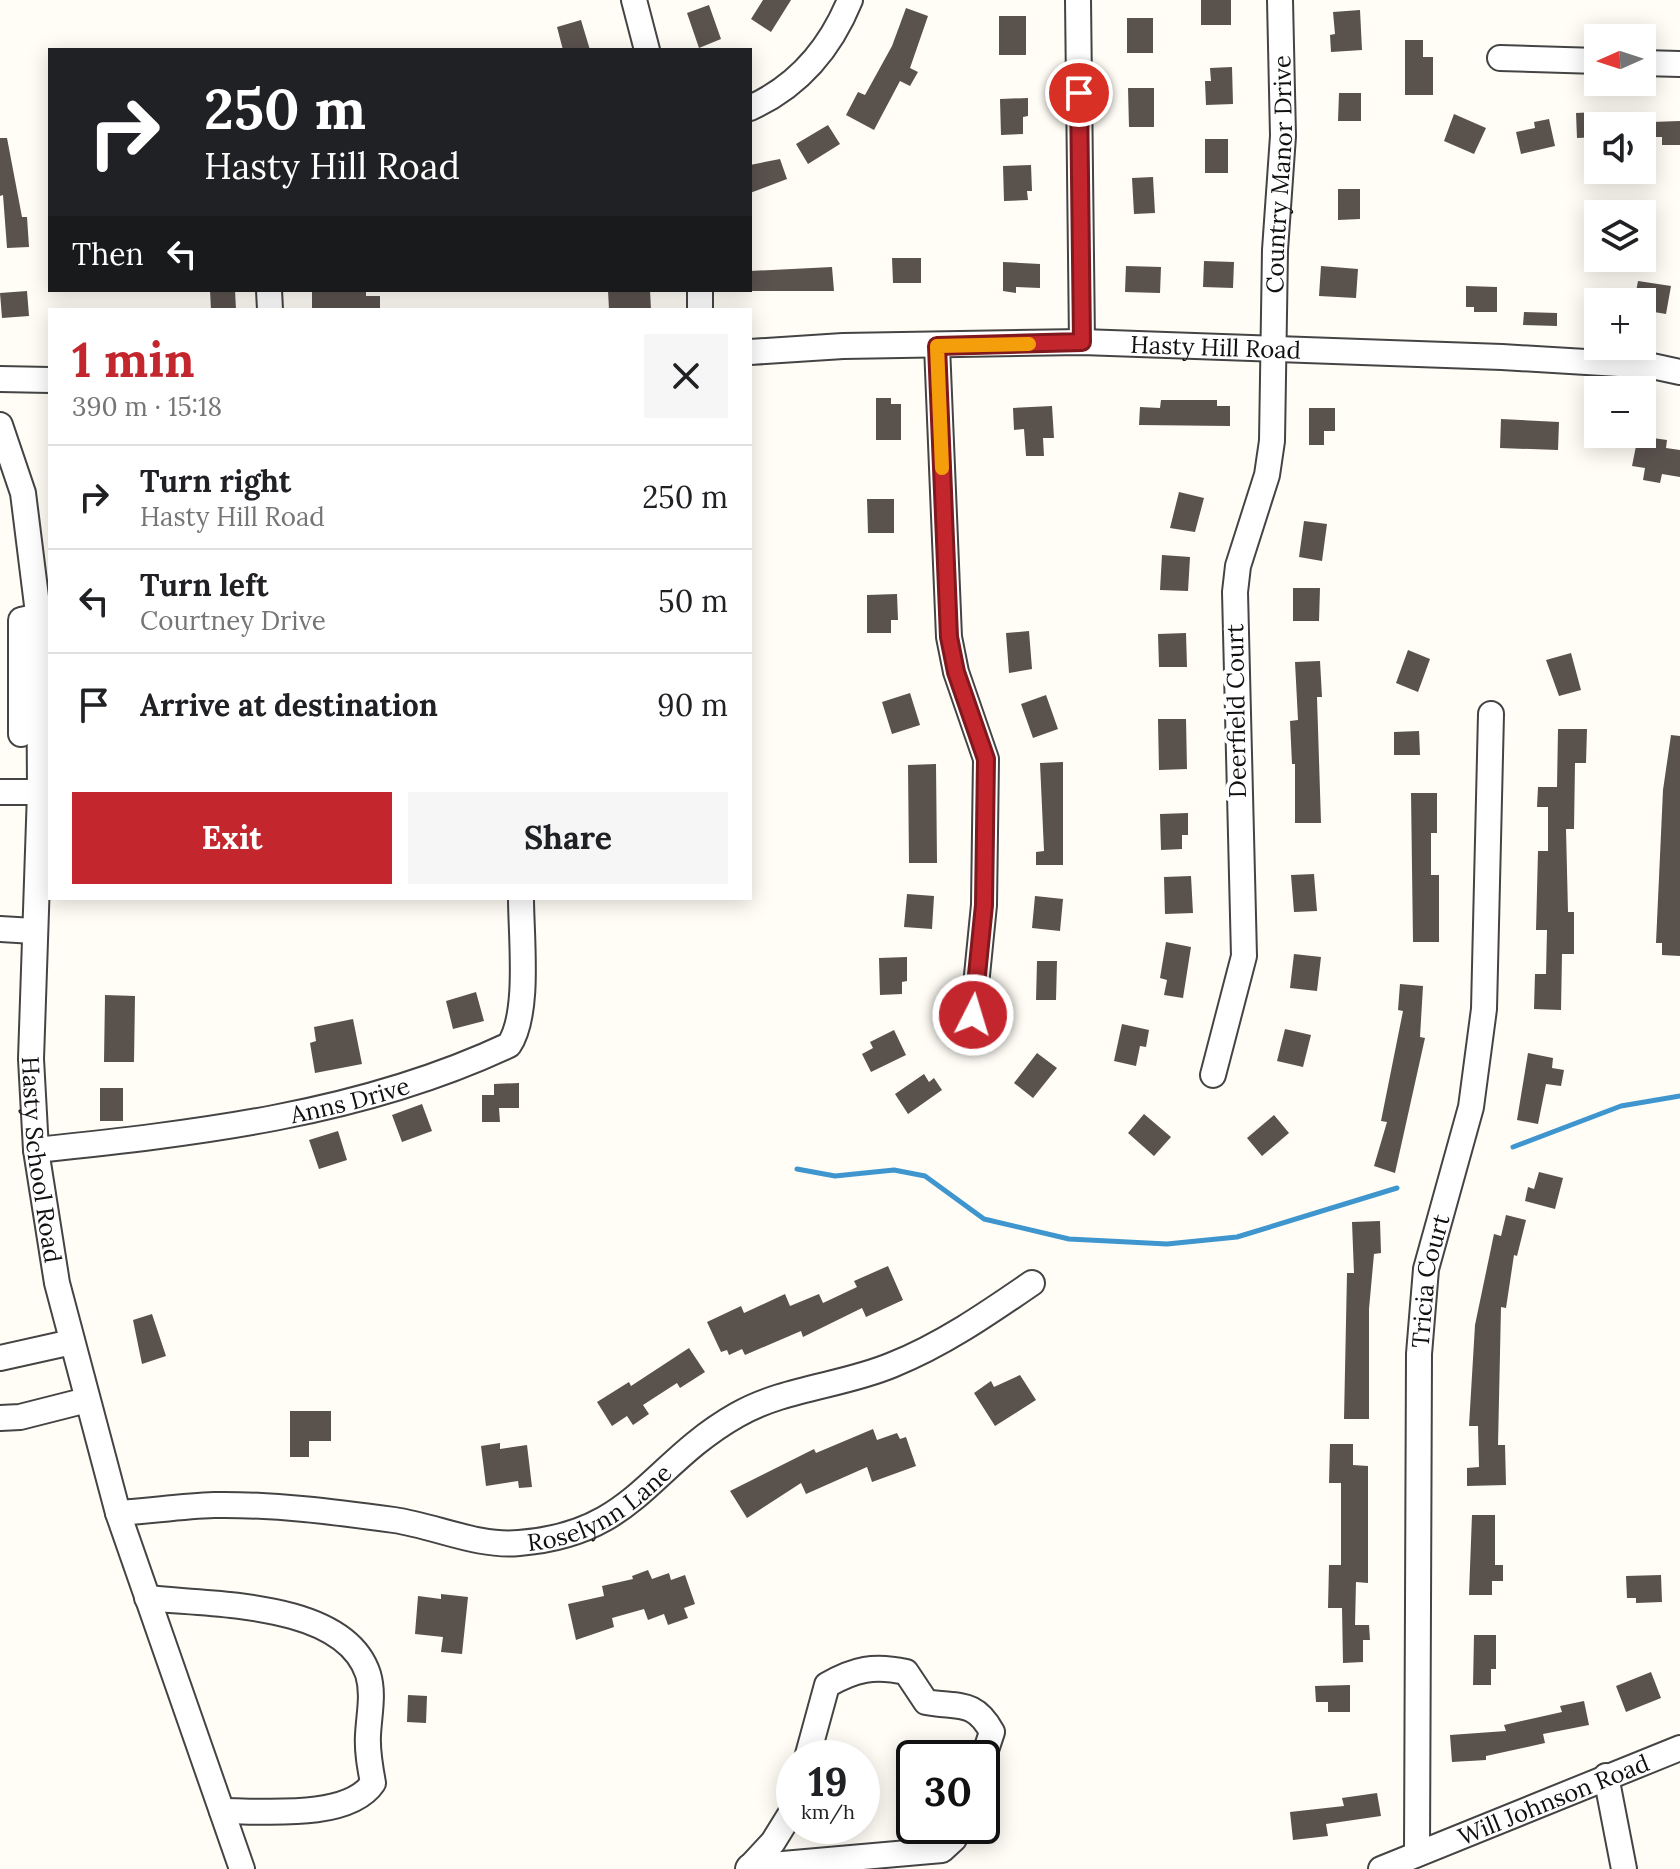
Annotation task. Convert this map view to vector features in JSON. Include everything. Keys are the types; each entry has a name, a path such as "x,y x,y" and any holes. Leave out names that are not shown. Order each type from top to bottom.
{"street":[{"path":"634,0 646,48"},
{"path":"752,107 780,95 804,73 839,26 850,0"},
{"path":"1078,0 1082,342"},
{"name":"Country Manor Drive","path":"1275,347 1275,250 1283,136 1280,0"},
{"path":"1500,58 1584,61"},
{"path":"1656,63 1680,64"},
{"name":"Hasty Hill Road","path":"752,352 1082,342 1275,347 1637,365 1680,372"},
{"path":"937,346 949,637 956,672 986,759 984,905 973,1015"},
{"name":"Deerfield Court","path":"1213,1075 1244,956 1235,592 1238,566 1267,475 1272,441 1275,347"},
{"path":"0,379 48,380"},
{"name":"Hasty School Road","path":"0,425 23,493 39,616 20,734 40,792 31,1059 36,1150 57,1283 118,1513 242,1869"},
{"name":"Tricia Court","path":"1417,1854 1419,1354 1426,1269 1471,1107 1484,1009 1491,714"},
{"path":"0,792 40,792"},
{"name":"Anns Drive","path":"36,1150 188,1134 295,1116 403,1085 509,1045 516,1035 520,1014 521,900"},
{"path":"0,929 34,931"},
{"name":"Roselynn Lane","path":"118,1513 214,1505 306,1508 407,1522 515,1544 565,1537 604,1522 639,1497 670,1465 736,1415 767,1400 891,1366 964,1330 1032,1283"},
{"path":"0,1358 72,1342"},
{"path":"0,1418 20,1417 87,1400"},
{"path":"147,1598 294,1616 321,1625 344,1638 358,1652 368,1675 371,1702 368,1747 373,1783 365,1795 339,1806 222,1811"},
{"path":"812,1740 827,1685 852,1671 876,1666 906,1672 926,1702 960,1705 983,1715 992,1732 989,1740"},
{"name":"Will Johnson Road","path":"1381,1869 1680,1748"},
{"path":"1606,1776 1624,1869"},
{"path":"749,1868 776,1837"},
{"path":"749,1868 942,1850 949,1844"}],"building":[{"path":"763,0 791,0 771,32 751,19"},
{"path":"1201,0 1231,0 1231,25 1201,25"},
{"path":"709,5 721,39 699,48 687,13"},
{"path":"906,8 928,16 910,68 918,72 910,86 900,81 874,130 846,115 858,92 865,95 892,46"},
{"path":"1360,10 1362,50 1331,52 1330,35 1335,34 1333,12"},
{"path":"999,16 1026,16 1026,55 999,55"},
{"path":"1127,18 1153,18 1153,53 1127,53"},
{"path":"581,20 589,48 562,48 557,27"},
{"path":"1405,40 1423,40 1423,57 1433,57 1433,95 1405,95"},
{"path":"1232,67 1233,104 1206,105 1205,81 1211,81 1210,68"},
{"path":"1128,88 1154,88 1154,127 1129,127"},
{"path":"1339,93 1361,93 1361,121 1338,121"},
{"path":"1028,98 1028,116 1023,117 1023,134 1001,135 1000,99"},
{"path":"1576,113 1584,113 1584,138 1577,138"},
{"path":"1454,114 1486,128 1474,154 1444,141"},
{"path":"1549,119 1555,146 1521,154 1516,132 1535,128 1534,122"},
{"path":"1680,121 1680,145 1662,145 1662,137 1656,137 1656,122"},
{"path":"828,125 840,144 808,164 796,144"},
{"path":"0,138 7,138 22,217 27,217 29,247 7,248 3,195 0,196"},
{"path":"1205,139 1228,139 1228,173 1205,173"},
{"path":"780,159 787,179 752,192 752,165"},
{"path":"1031,165 1032,191 1027,191 1028,200 1004,201 1003,166"},
{"path":"1153,177 1155,213 1134,214 1132,178"},
{"path":"1338,189 1360,189 1360,219 1338,220"},
{"path":"892,258 921,258 921,283 893,283"},
{"path":"1204,261 1234,262 1233,288 1203,287"},
{"path":"1003,262 1040,264 1040,288 1016,287 1016,293 1003,291"},
{"path":"1126,266 1161,267 1160,293 1125,292"},
{"path":"1321,266 1358,269 1356,298 1319,296"},
{"path":"832,267 834,291 752,291 752,271"},
{"path":"1638,281 1671,286 1666,314 1656,312 1656,288 1637,288"},
{"path":"1466,286 1497,287 1497,312 1474,312 1474,307 1466,307"},
{"path":"27,291 29,316 2,318 0,293"},
{"path":"210,292 235,292 236,308 211,308"},
{"path":"312,292 366,292 366,296 380,296 380,308 312,308"},
{"path":"608,292 650,292 651,308 609,308"},
{"path":"1524,312 1557,313 1557,326 1523,325"},
{"path":"876,398 891,398 891,404 901,404 901,440 876,440"},
{"path":"1161,400 1217,400 1217,406 1230,406 1230,426 1139,425 1140,407 1160,408"},
{"path":"1052,406 1054,438 1043,438 1044,456 1026,456 1024,429 1014,430 1013,408"},
{"path":"1309,408 1335,408 1335,431 1324,431 1324,445 1309,445"},
{"path":"1501,419 1559,422 1558,450 1500,448"},
{"path":"1656,438 1667,440 1666,448 1680,450 1680,477 1662,474 1660,483 1643,480 1645,468 1632,466 1636,448 1656,448"},
{"path":"1179,492 1204,498 1195,532 1170,528"},
{"path":"867,499 894,499 894,533 868,533"},
{"path":"1304,521 1327,524 1322,561 1299,557"},
{"path":"1162,555 1190,557 1188,591 1160,590"},
{"path":"1293,588 1320,588 1319,621 1293,621"},
{"path":"897,594 898,620 891,620 891,633 867,633 867,595"},
{"path":"1029,631 1032,669 1009,673 1006,633"},
{"path":"1186,633 1187,667 1159,667 1158,634"},
{"path":"1408,650 1430,659 1418,692 1396,683"},
{"path":"1571,653 1581,690 1559,696 1546,660"},
{"path":"1320,661 1322,697 1317,697 1321,823 1295,823 1295,764 1292,764 1290,721 1298,720 1295,662"},
{"path":"910,693 920,725 892,734 882,702"},
{"path":"1046,695 1058,729 1033,738 1021,704"},
{"path":"1158,719 1186,719 1187,769 1159,770"},
{"path":"1558,729 1587,729 1586,763 1575,763 1574,829 1566,829 1568,912 1574,912 1574,954 1562,954 1561,1010 1534,1009 1535,974 1546,974 1547,930 1536,930 1538,851 1548,851 1548,807 1537,807 1538,787 1557,787"},
{"path":"1419,731 1420,755 1394,755 1394,732"},
{"path":"1671,735 1680,736 1680,956 1662,955 1662,943 1656,943 1663,790"},
{"path":"1063,762 1063,865 1036,865 1036,852 1044,851 1040,763"},
{"path":"936,764 937,863 909,863 908,765"},
{"path":"1411,793 1437,793 1437,833 1431,833 1431,875 1439,875 1439,942 1413,942"},
{"path":"1188,813 1188,835 1182,835 1182,849 1161,850 1160,814"},
{"path":"1314,874 1317,911 1294,912 1291,875"},
{"path":"1191,876 1193,913 1165,914 1164,877"},
{"path":"907,894 934,896 932,929 904,927"},
{"path":"1035,896 1063,899 1060,931 1032,928"},
{"path":"1166,942 1191,947 1183,998 1164,995 1167,980 1160,978"},
{"path":"1294,954 1321,957 1317,991 1290,988"},
{"path":"907,957 907,981 902,982 902,994 880,995 879,958"},
{"path":"1037,961 1057,961 1056,1000 1036,1000"},
{"path":"1400,984 1423,986 1420,1037 1425,1038 1395,1173 1374,1166 1387,1122 1381,1121 1403,1011 1398,1010"},
{"path":"476,992 484,1021 453,1029 446,1001"},
{"path":"105,995 135,996 134,1062 104,1062"},
{"path":"353,1019 362,1064 315,1073 310,1043 316,1041 314,1027"},
{"path":"1122,1024 1149,1030 1146,1047 1140,1046 1136,1066 1114,1061"},
{"path":"1285,1029 1311,1035 1303,1067 1277,1061"},
{"path":"894,1030 906,1055 871,1072 862,1054 873,1048 870,1042"},
{"path":"1037,1053 1057,1068 1033,1098 1014,1083"},
{"path":"1528,1053 1553,1058 1552,1068 1564,1070 1561,1086 1546,1084 1538,1124 1517,1120"},
{"path":"924,1074 929,1082 934,1078 942,1090 908,1114 895,1094"},
{"path":"519,1083 519,1108 499,1108 500,1122 482,1122 482,1095 494,1095 494,1084"},
{"path":"100,1088 123,1088 123,1121 100,1121"},
{"path":"422,1104 432,1131 402,1142 392,1115"},
{"path":"1144,1114 1171,1137 1154,1156 1128,1133"},
{"path":"1274,1115 1289,1133 1262,1156 1247,1138"},
{"path":"338,1131 347,1160 319,1169 309,1140"},
{"path":"1539,1172 1563,1178 1555,1209 1525,1201 1528,1187 1534,1189"},
{"path":"1506,1215 1526,1220 1517,1256 1514,1255 1506,1308 1501,1307 1498,1445 1505,1445 1506,1485 1467,1486 1467,1468 1479,1467 1478,1426 1469,1426 1475,1325 1494,1234 1501,1236"},
{"path":"1380,1221 1381,1253 1374,1254 1369,1309 1369,1419 1344,1419 1347,1273 1354,1273 1352,1222"},
{"path":"888,1266 903,1300 866,1317 862,1308 803,1337 801,1331 745,1355 742,1349 729,1355 727,1350 721,1352 707,1322 741,1306 744,1313 785,1294 790,1306 819,1294 823,1303 857,1287 854,1281"},
{"path":"152,1314 166,1356 142,1364 133,1320"},
{"path":"689,1348 705,1372 680,1388 677,1383 643,1405 649,1414 633,1425 627,1416 612,1426 597,1402 629,1382 631,1386"},
{"path":"1020,1375 1036,1400 995,1426 974,1393 991,1381 994,1387"},
{"path":"290,1411 331,1411 331,1441 309,1441 309,1457 290,1457"},
{"path":"873,1429 877,1440 897,1433 900,1439 906,1437 916,1466 872,1482 867,1467 806,1494 801,1483 747,1518 730,1491 814,1449 816,1453"},
{"path":"500,1443 500,1449 527,1445 532,1487 519,1488 518,1481 486,1486 481,1446"},
{"path":"1330,1444 1353,1444 1353,1465 1368,1466 1368,1583 1356,1582 1355,1625 1369,1625 1370,1640 1363,1640 1363,1662 1343,1663 1342,1608 1328,1608 1329,1565 1341,1565 1341,1483 1329,1483"},
{"path":"1472,1515 1495,1515 1495,1565 1503,1565 1503,1581 1492,1581 1492,1595 1469,1595"},
{"path":"648,1570 652,1579 669,1573 671,1580 685,1575 695,1604 684,1608 688,1618 668,1625 664,1614 648,1620 644,1609 612,1618 614,1627 576,1640 568,1604 604,1596 602,1586 633,1579 632,1576"},
{"path":"1661,1575 1662,1602 1636,1603 1636,1598 1627,1598 1626,1576"},
{"path":"441,1594 468,1597 462,1654 441,1652 443,1637 415,1634 418,1596 441,1599"},
{"path":"1474,1635 1496,1635 1496,1669 1491,1669 1491,1685 1473,1685"},
{"path":"1651,1672 1661,1698 1626,1712 1616,1686"},
{"path":"1350,1685 1350,1712 1328,1712 1328,1702 1316,1702 1315,1686"},
{"path":"408,1695 427,1696 426,1723 407,1722"},
{"path":"1584,1701 1589,1725 1543,1734 1545,1743 1486,1756 1486,1760 1452,1762 1450,1735 1506,1731 1504,1725 1562,1712 1560,1706"},
{"path":"1377,1793 1381,1816 1326,1824 1328,1836 1293,1840 1290,1812 1344,1806 1342,1798"}],"waterway":[{"path":"1513,1147 1621,1106 1680,1096"},
{"path":"797,1169 835,1176 894,1170 925,1176 984,1219 1069,1239 1167,1244 1237,1237 1397,1188"}],"slow traffic":[{"path":"942,468 937,346 1029,344"}],"route":[{"path":"973,1015 984,905 986,759 956,672 949,637 937,346 1082,342 1079,93"}]}
